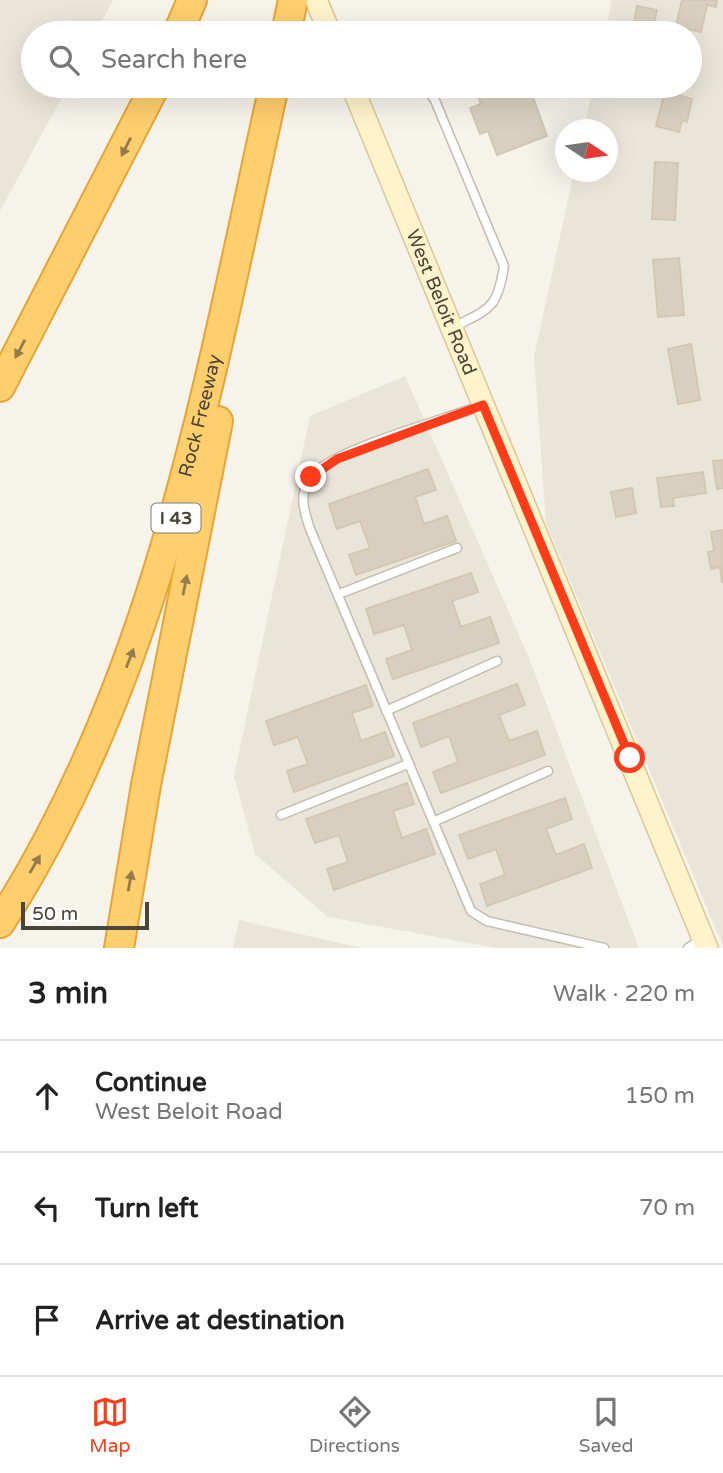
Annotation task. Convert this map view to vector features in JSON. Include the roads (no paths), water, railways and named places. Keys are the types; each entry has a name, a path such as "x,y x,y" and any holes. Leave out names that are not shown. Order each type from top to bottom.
{"highway":[{"path":"183,21 192,0"},
{"path":"289,21 293,0"},
{"path":"0,387 149,98"},
{"name":"Rock Freeway","path":"0,923 48,842 81,776 118,690 154,590 190,460 271,98"},
{"path":"119,948 175,634 255,237 268,114"}],"main road":[{"path":"316,0 325,21"},
{"name":"West Beloit Road","path":"357,98 700,945"}],"lane":[{"path":"434,98 505,265 493,306 452,328"},
{"path":"483,405 337,459 311,477 302,502 310,529 467,905 479,918 604,948"},
{"path":"338,594 457,548"},
{"path":"386,711 497,660"},
{"path":"281,815 408,764"},
{"path":"433,822 548,771"}]}
